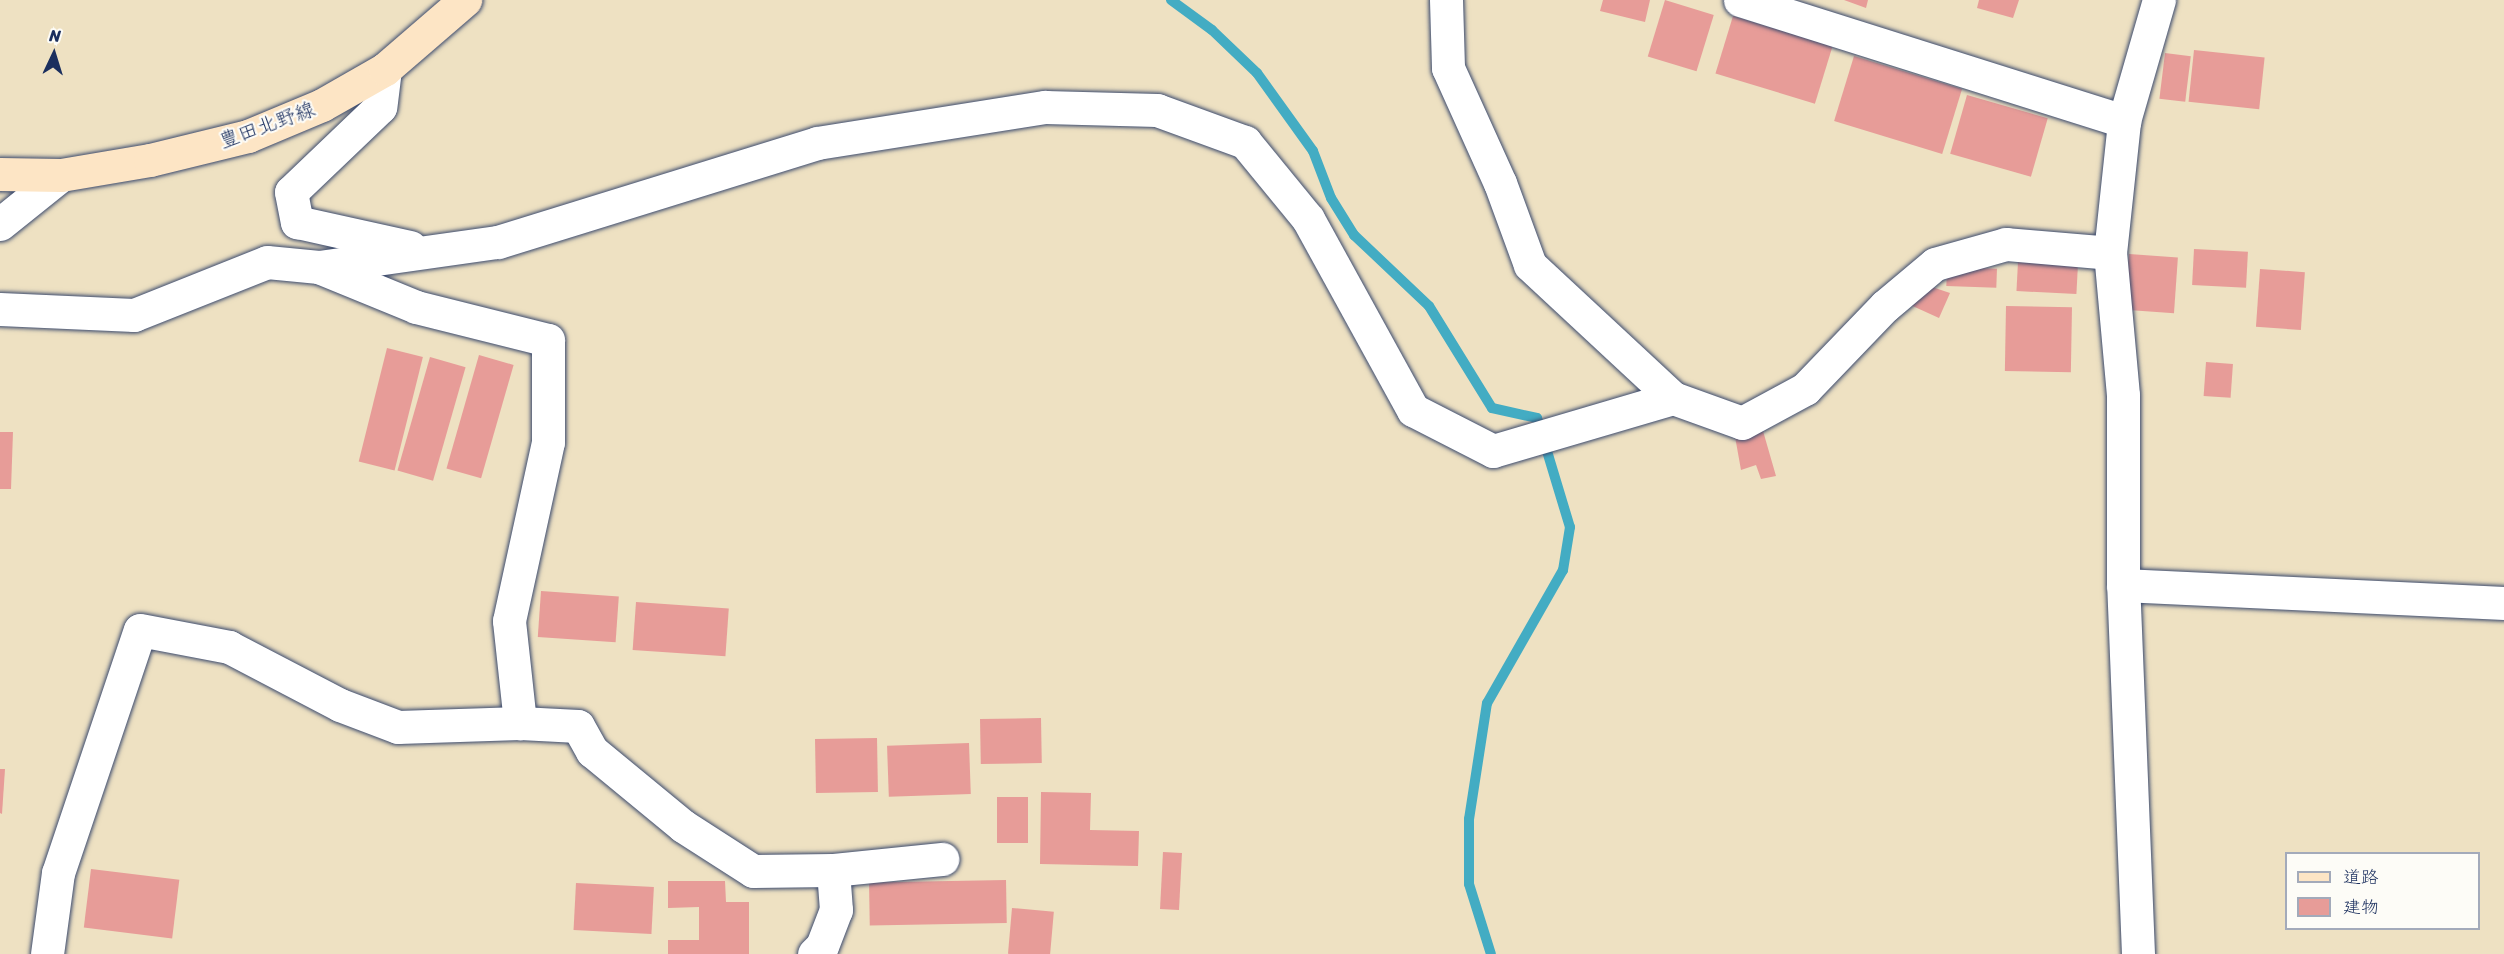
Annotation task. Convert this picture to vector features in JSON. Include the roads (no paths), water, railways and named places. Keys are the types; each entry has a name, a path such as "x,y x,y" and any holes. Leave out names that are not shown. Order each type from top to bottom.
{"main road":[{"name":"豊田北野線","path":"0,174 62,175 150,160 248,136 322,105 385,69 465,0"}],"street":[{"path":"1446,0 1448,68 1500,183 1530,266 1673,398 1742,423 1805,389 1885,306 1935,264 2006,244 2110,253"},
{"path":"1740,0 2124,121"},
{"path":"2138,954 2123,585 2122,395 2110,253 2124,121 2159,0"},
{"path":"385,69 380,107 291,192 297,222 432,252"},
{"path":"0,309 134,315 267,262 319,267 498,242 817,143 1045,107 1157,110 1245,142 1308,219 1413,410 1493,451 1673,398"},
{"path":"0,224 62,175"},
{"path":"319,267 416,308 548,340 548,441 510,621 520,723"},
{"path":"2123,585 2504,603"},
{"path":"47,954 58,873 140,630 229,647 340,705 398,727 520,723 578,726 601,758 683,826 753,871 833,870 942,859"},
{"path":"814,954 822,946 836,909 833,870"}],"waterway":[{"path":"1171,0 1212,30 1257,73 1313,151 1331,198 1354,235 1429,306 1492,408 1537,418 1570,527 1563,570 1487,703 1469,819 1469,884 1491,954"}]}
